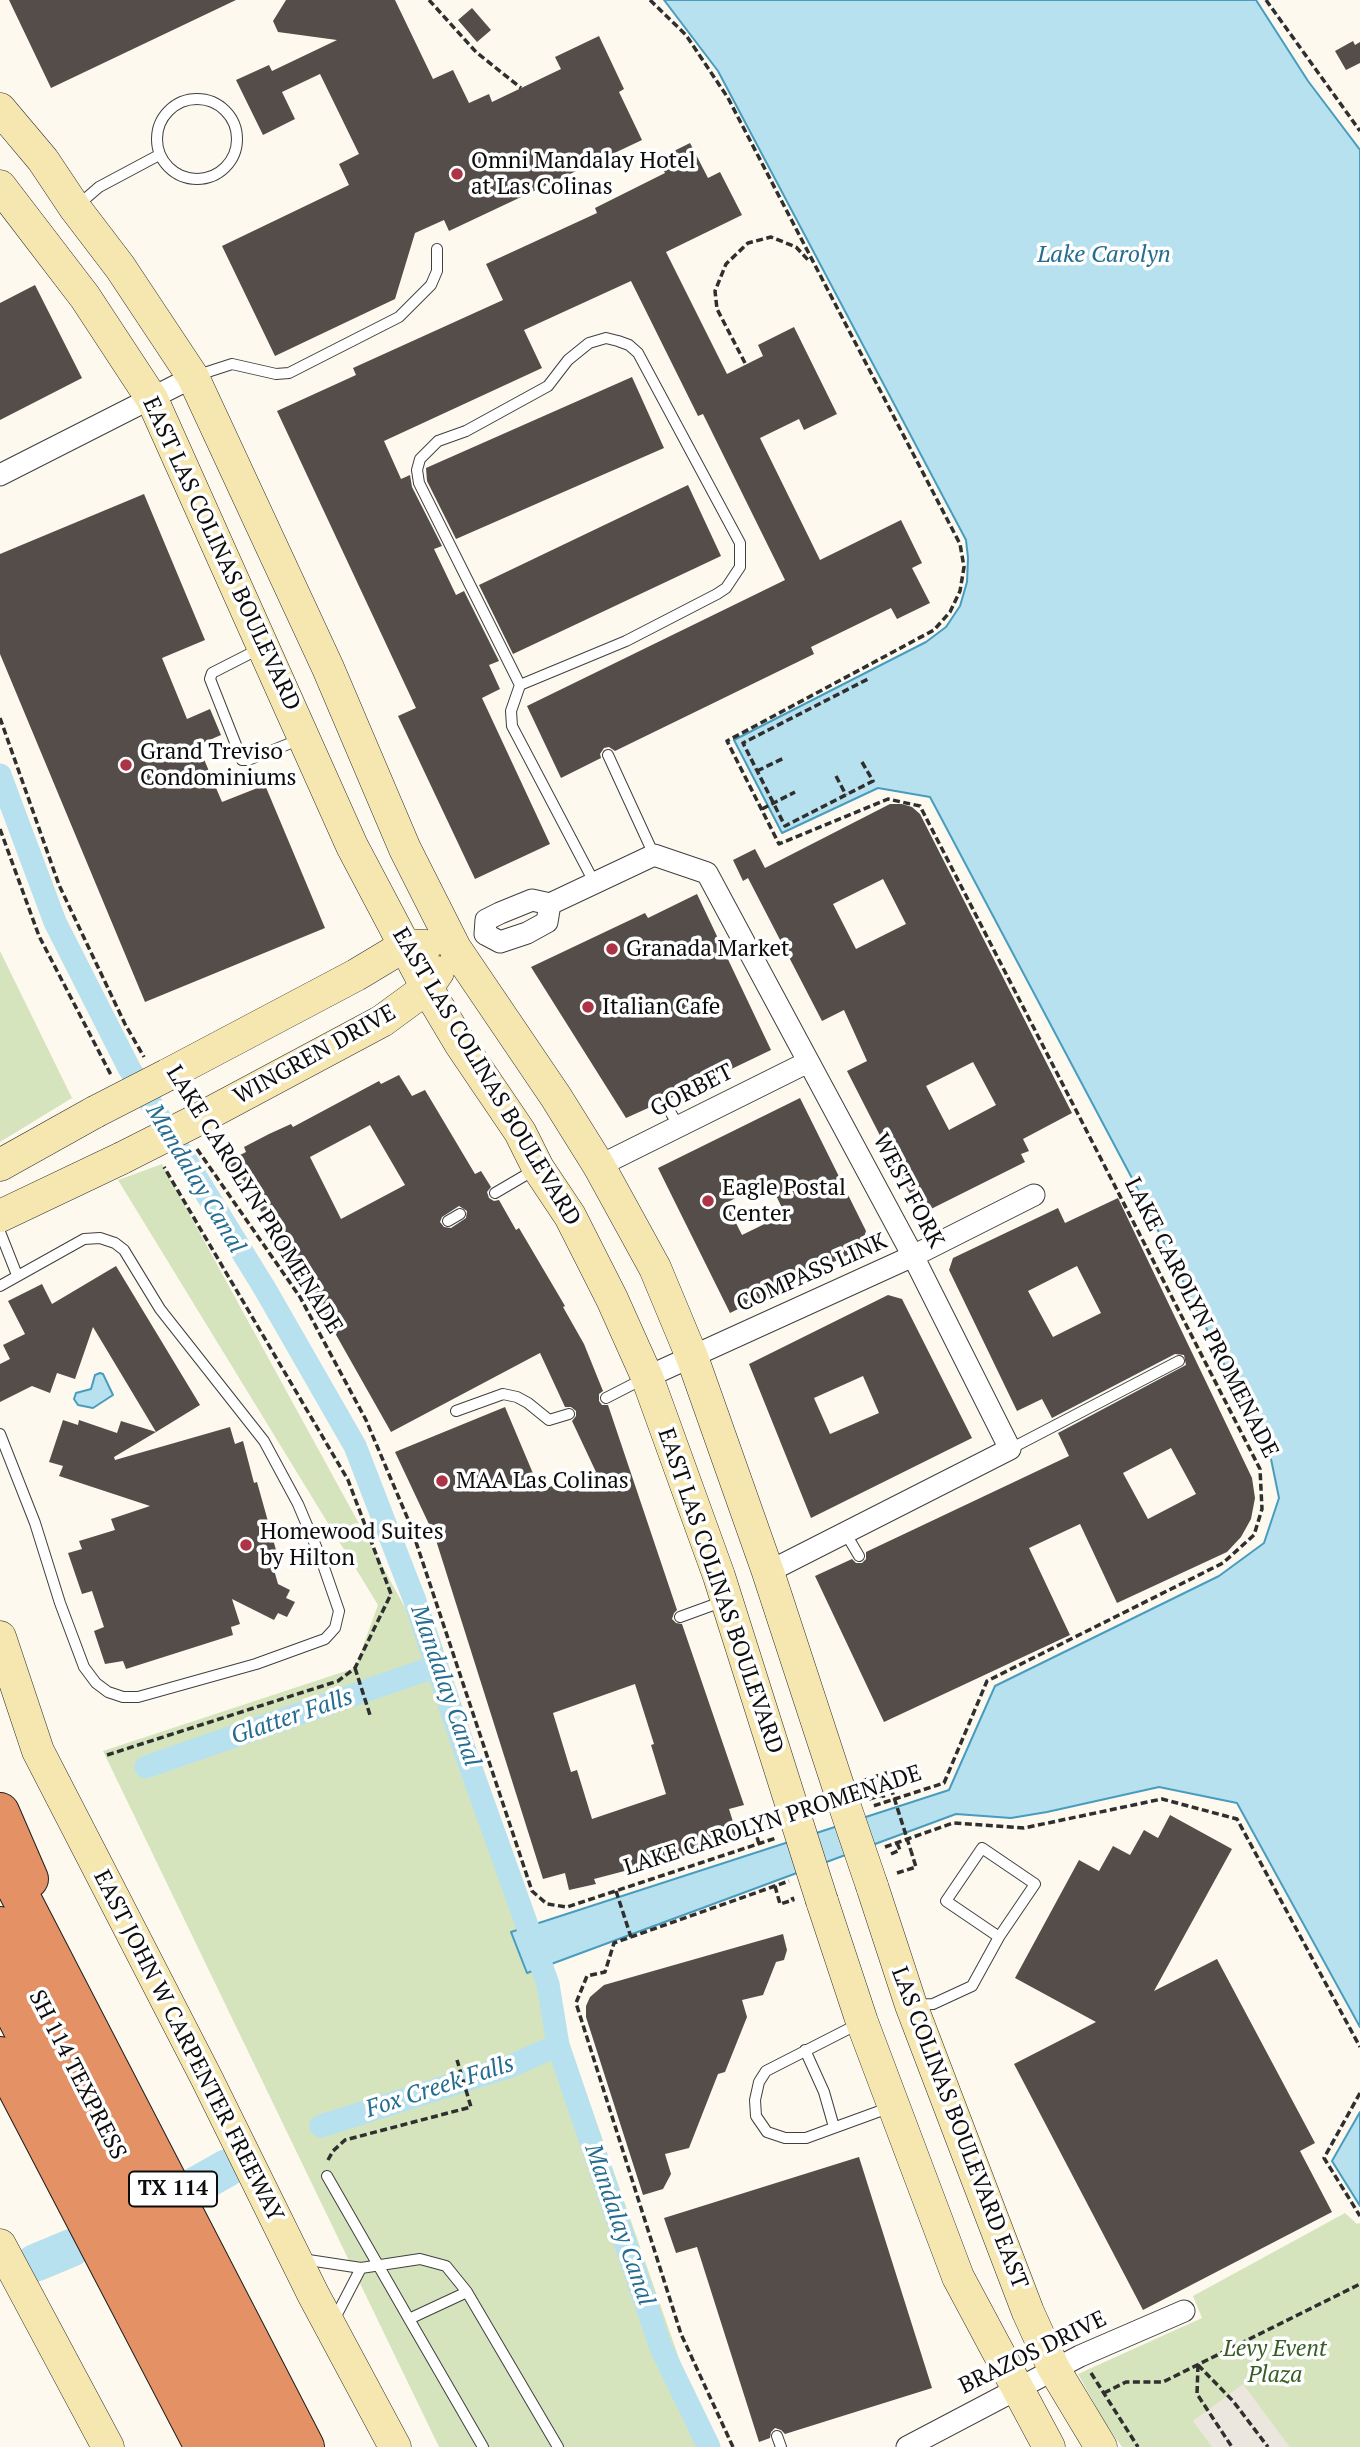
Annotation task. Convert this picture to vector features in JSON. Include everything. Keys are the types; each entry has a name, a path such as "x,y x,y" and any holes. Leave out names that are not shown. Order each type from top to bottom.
{"highway":[{"path":"0,1812 29,1879 39,1933"},
{"name":"TX 114","path":"0,1857 305,2447"},
{"name":"SH 114 TEXPRESS","path":"0,1926 272,2447"},
{"name":"SH 114 TEXPRESS","path":"0,1985 239,2447"},
{"path":"0,2056 204,2447"}],"main road":[{"name":"EAST LAS COLINAS BOULEVARD","path":"0,108 43,160 120,267 193,377 328,668 405,849 455,948 556,1097 599,1166 655,1268 692,1357 768,1572 854,1794"},
{"name":"EAST LAS COLINAS BOULEVARD","path":"0,186 114,338 152,399 352,846 427,988 461,1045 520,1132 538,1168 570,1216 612,1299 647,1377 726,1600 781,1825 809,1892"},
{"path":"39,238 75,208"},
{"path":"0,1165 95,1112 156,1067 356,975 405,945 455,948"},
{"name":"WINGREN DRIVE","path":"0,1216 122,1158 192,1131 382,1021 427,988 455,948"},
{"name":"EAST JOHN W CARPENTER FREEWAY","path":"0,1637 38,1751 206,2077 295,2258 395,2447"},
{"name":"LAS COLINAS BOULEVARD EAST","path":"854,1794 885,1878 911,2005 1023,2300 1067,2363 1101,2447"},
{"path":"809,1892 862,2022 958,2277 1048,2447"},
{"path":"862,2022 911,2005"},
{"path":"0,2245 108,2447"}],"street":[{"path":"0,475 193,377"},
{"path":"485,934 486,920 500,913 532,900 550,904 654,855"},
{"name":"WEST FORK","path":"654,855 707,873 913,1256 1010,1448"},
{"path":"485,934 500,942 527,933 547,922 550,904"},
{"path":"455,948 485,934"},
{"name":"GORBET","path":"599,1166 808,1062"},
{"name":"COMPASS LINK","path":"647,1377 913,1256 1034,1195"},
{"path":"768,1572 1010,1448"},
{"name":"BRAZOS DRIVE","path":"907,2447 1016,2388 1184,2311"}],"lane":[{"path":"195,98 221,105 236,127 238,141 228,166 204,179 190,179 178,174 167,166 159,155 157,129 162,117 171,107 183,101 195,98"},
{"path":"75,208 99,187 159,155"},
{"path":"193,377 232,365 289,373 399,317 431,285 437,271 437,249"},
{"path":"520,685 626,641 717,594 726,588 740,567 740,543 638,353 629,345 618,341 606,338 589,343 568,360 548,386 466,431 438,441 420,459 417,470 419,483 520,685 512,711 512,726 594,882"},
{"path":"264,647 212,673 211,679 242,761 304,738"},
{"path":"608,755 654,855"},
{"path":"664,1101 679,1127"},
{"path":"495,1193 538,1168"},
{"path":"448,1221 460,1214"},
{"path":"0,1232 18,1275"},
{"path":"0,1286 84,1239 100,1238 115,1242 124,1250 160,1308 264,1441 298,1504 320,1556 339,1611 335,1628 325,1639 256,1664 138,1697 123,1697 108,1692 96,1683 84,1667 60,1603 35,1523 0,1434"},
{"path":"1010,1448 1179,1361"},
{"path":"606,1398 647,1377"},
{"path":"456,1411 503,1394 528,1403 549,1420 569,1414"},
{"path":"846,1534 859,1556"},
{"path":"680,1617 726,1600"},
{"path":"911,2005 933,2004 972,1986 999,1937 1035,1884 982,1848 946,1901 999,1937"},
{"path":"862,2022 766,2071 755,2099 756,2116 767,2132 785,2138 806,2138 894,2106"},
{"path":"805,2050 824,2092 834,2127"},
{"path":"327,2176 482,2447"},
{"path":"295,2258 361,2268 420,2259 446,2266 467,2292 558,2447"},
{"path":"331,2328 361,2268"},
{"path":"409,2319 467,2292"}],"path":[{"path":"429,0 475,51 521,88"},
{"name":"LAKE CAROLYN PROMENADE","path":"650,0 686,35 728,98 960,544 964,567 960,591 955,602 934,630 727,741 779,844 888,799 920,806 1260,1469 1262,1509 1254,1535 1223,1563 987,1681 944,1783 872,1806"},
{"path":"1266,0 1360,131"},
{"name":"LAKE CAROLYN PROMENADE","path":"745,363 717,309 715,291 726,264 748,243 771,237 796,247 814,265"},
{"path":"862,762 873,781 785,826 743,743 868,679"},
{"name":"LAKE CAROLYN PROMENADE","path":"0,718 59,885 125,1024 156,1067"},
{"path":"757,771 784,758"},
{"path":"836,776 846,795"},
{"path":"762,809 795,793"},
{"name":"LAKE CAROLYN PROMENADE","path":"192,1131 300,1297 366,1420 410,1524 532,1891 547,1904 567,1907 758,1844 781,1825"},
{"path":"355,1668 370,1715"},
{"path":"854,1794 887,1773 916,1867 885,1878"},
{"path":"854,1794 883,1795 885,1802"},
{"path":"758,1844 753,1823 766,1819 781,1825"},
{"path":"885,1878 891,1853 900,1850 898,1843"},
{"path":"775,1886 780,1903 793,1900 789,1887 809,1892"},
{"path":"615,1891 631,1937"},
{"path":"327,2176 328,2160 345,2140 471,2107 457,2060"},
{"path":"1360,2093 1324,2158 1360,2216"},
{"path":"1104,2393 1126,2382 1163,2382 1360,2284"},
{"path":"1067,2363 1104,2393 1138,2447"},
{"path":"1198,2365 1197,2394 1232,2447"},
{"path":"1198,2365 1233,2401 1268,2447"}],"green space":[{"path":"0,951 72,1098 0,1142"},
{"path":"162,1164 437,1666 710,2447 439,2447 103,1751 355,1668 378,1605 118,1180"},
{"name":"Levy Event Plaza","path":"1345,2213 1357,2224 1360,2223 1360,2447 1122,2447 1078,2374 1202,2318 1193,2296"}],"shaded area":[{"path":"1243,2384 1290,2447 1212,2447 1193,2421"}],"water":[{"name":"Lake Carolyn","path":"664,0 1256,0 1308,81 1360,150 1360,2027 1237,1803 1159,1787 1011,1818 956,1814 527,1973 511,1932 949,1790 995,1686 1219,1576 1264,1543 1279,1498 1271,1459 1134,1182 930,797 878,788 782,833 734,740 926,642 946,627 960,606 967,582 968,558 966,540 718,71"},
{"path":"100,1373 113,1395 93,1408 78,1405 74,1399 76,1393 91,1389 95,1375"},
{"path":"1360,2112 1360,2206 1332,2161"}],"building":[{"path":"9,0 236,0 51,88"},
{"name":"Omni Mandalay Hotel at Las Colinas","path":"286,0 395,0 433,79 453,70 469,103 489,94 492,102 561,69 555,57 599,36 624,89 619,92 642,140 449,231 444,220 415,233 395,299 275,356 222,246 349,185 339,164 359,154 320,74 282,92 295,119 263,135 236,80 269,65 272,71 337,40 278,32 273,21"},
{"path":"472,8 491,30 477,42 458,20"},
{"path":"1353,41 1355,45 1360,42 1360,63 1346,70 1335,51"},
{"path":"690,143 708,178 720,172 742,215 666,252 727,374 763,356 758,345 794,327 837,414 804,430 799,419 760,438 820,560 901,520 922,563 912,568 930,603 897,619 891,608 811,647 814,654 615,751 609,747 604,748 600,754 601,758 561,778 527,706 785,580 703,414 698,416 631,281 524,330 542,368 384,441 401,479 410,475 412,487 442,546 434,549 456,595 464,591 499,661 489,665 500,689 482,698 550,844 475,879 398,716 416,708 277,411 356,375 353,368 503,300 486,264 597,213 595,208 665,173 658,159"},
{"path":"35,285 82,378 0,420 0,303"},
{"path":"632,377 664,448 456,539 427,481 426,468"},
{"path":"688,485 721,556 513,654 479,585"},
{"name":"Grand Treviso Condominiums","path":"144,494 205,640 162,658 187,719 210,709 221,735 198,745 222,802 265,785 325,928 145,1002 0,654 0,554"},
{"path":"890,804 912,807 920,814 1072,1113 1023,1139 1029,1151 1021,1154 1025,1162 929,1210 916,1206 847,1071 867,1061 844,1010 822,1021 748,878 743,881 733,860 755,849 765,868","holes":["883,879 906,924 856,949 833,904","973,1062 996,1105 949,1130 926,1086"]},
{"path":"697,894 771,1050 671,1098 667,1094 661,1094 657,1098 657,1104 626,1118 531,967 645,913 648,918"},
{"name":"MAA Las Colinas","path":"399,1075 412,1096 425,1090 475,1174 481,1171 491,1187 487,1192 489,1198 499,1200 516,1230 519,1228 584,1344 603,1391 599,1394 599,1401 602,1405 608,1405 677,1610 672,1619 682,1624 744,1805 729,1809 739,1841 594,1879 596,1884 569,1890 565,1873 543,1879 435,1537 395,1452 505,1407 540,1490 596,1472 572,1421 576,1411 565,1407 540,1353 391,1432 266,1211 262,1213 248,1185 243,1188 228,1161 246,1152 244,1147 269,1134 291,1124 293,1127 379,1081 381,1084","holes":["370,1125 405,1185 341,1219 310,1157","459,1206 467,1211 466,1218 451,1228 444,1227 440,1222 442,1217","635,1684 666,1794 592,1819 577,1770 571,1772 553,1713"]},
{"path":"800,1098 866,1231 860,1249 730,1313 658,1168","holes":["769,1181 785,1214 742,1235 726,1203"]},
{"path":"1118,1198 1252,1478 1255,1498 1251,1519 1241,1537 1227,1552 1117,1603 1080,1524 1029,1548 1070,1635 884,1722 815,1576 852,1559 856,1563 862,1563 866,1559 866,1552 1069,1456 1058,1433 1186,1365 1184,1355 1175,1354 1052,1418 1042,1399 1017,1411 949,1270 953,1258 1058,1208 1065,1223","holes":["1077,1266 1101,1313 1053,1337 1028,1291","1171,1448 1196,1494 1148,1519 1123,1473"]},
{"path":"116,1266 200,1405 156,1432 93,1327 75,1379 57,1373 50,1393 32,1386 0,1402 0,1364 10,1359 3,1345 25,1334 8,1301 42,1284 52,1304"},
{"path":"888,1295 902,1299 972,1438 811,1518 749,1364","holes":["863,1376 879,1413 830,1434 814,1398"]},
{"path":"63,1420 78,1425 79,1420 117,1433 121,1421 156,1432 114,1457 115,1460 230,1427 235,1444 243,1441 254,1483 257,1482 276,1550 269,1552 278,1584 290,1590 286,1598 295,1602 287,1617 278,1613 274,1620 232,1599 240,1624 231,1627 233,1635 126,1669 123,1661 105,1664 94,1631 104,1627 92,1591 82,1594 68,1553 82,1549 79,1541 115,1530 111,1519 150,1506 59,1476 63,1466 49,1462"},
{"path":"1170,1815 1232,1849 1154,1991 1217,1959 1315,2143 1300,2151 1332,2212 1143,2310 1014,2064 1096,2022 1015,1978 1079,1860 1099,1871 1113,1846 1130,1855 1144,1830 1158,1838"},
{"path":"783,1934 787,1950 784,1960 776,1962 763,1995 742,2000 747,2017 725,2072 718,2074 689,2148 665,2154 671,2174 663,2189 643,2195 586,2017 586,2006 590,1997 604,1985"},
{"path":"859,2157 932,2388 785,2434 775,2428 770,2438 759,2442 697,2247 676,2253 664,2218"}],"waterway":[{"name":"Mandalay Canal","path":"0,775 55,922 129,1068 265,1289 355,1446 415,1601 548,1984 558,2045 661,2348 709,2447"},
{"name":"Glatter Falls","path":"146,1767 437,1666"},
{"name":"Fox Creek Falls","path":"321,2126 511,2066 558,2045"},
{"path":"195,2186 227,2168"},
{"path":"35,2263 71,2248"}],"place":[{"name":"Omni Mandalay Hotel at Las Colinas","path":"457,174"},
{"name":"Grand Treviso Condominiums","path":"126,765"},
{"name":"Granada Market","path":"612,949"},
{"name":"Italian Cafe","path":"588,1007"},
{"name":"Eagle Postal Center","path":"708,1201"},
{"name":"MAA Las Colinas","path":"442,1481"},
{"name":"Homewood Suites by Hilton","path":"246,1545"}]}
